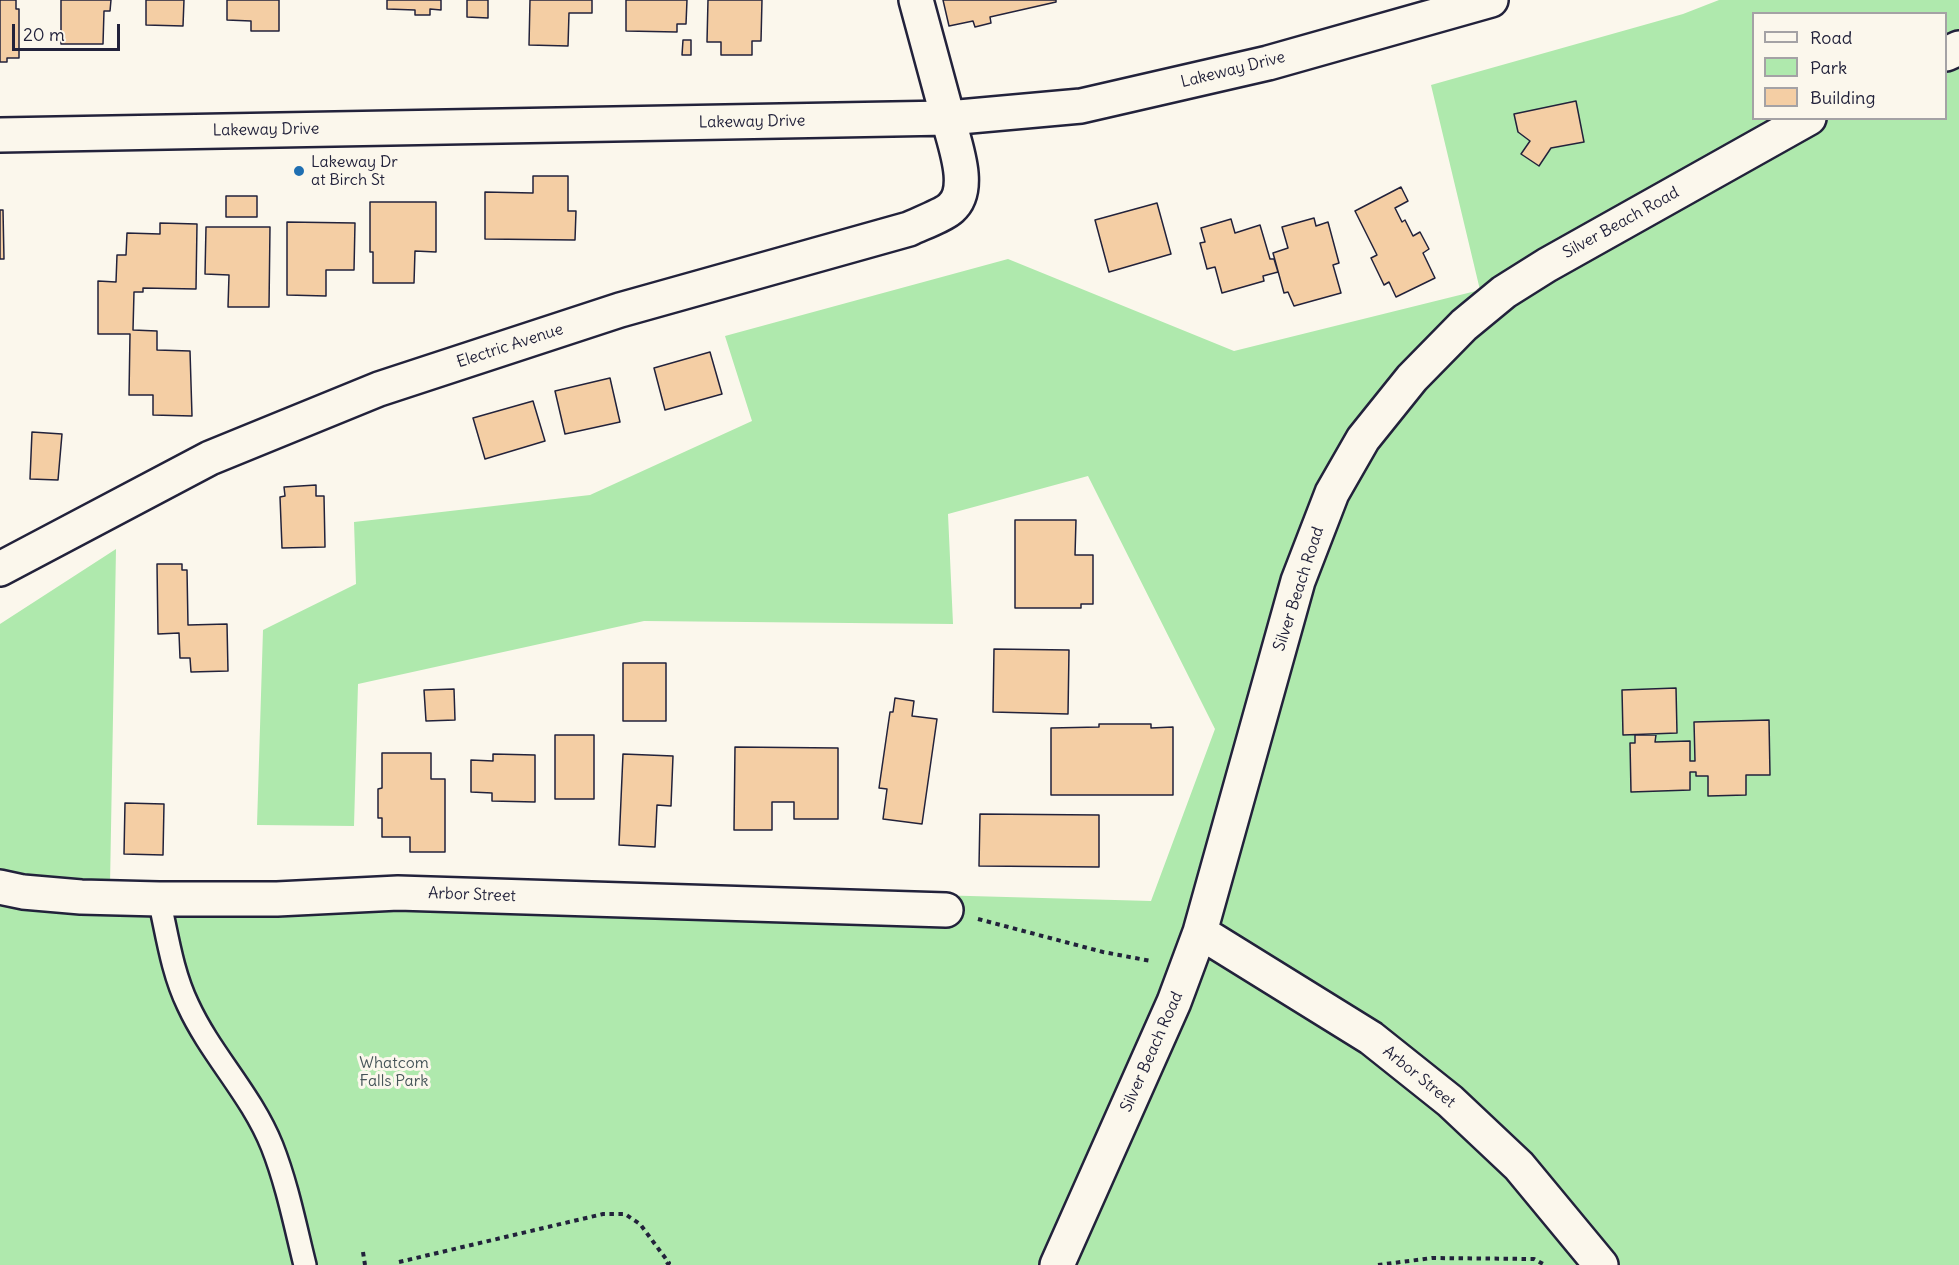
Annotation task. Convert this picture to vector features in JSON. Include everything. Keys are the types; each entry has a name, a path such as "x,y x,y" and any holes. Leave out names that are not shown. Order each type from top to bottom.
{"street":[{"name":"Electric Avenue","path":"0,569 210,458 379,389 620,310 909,229 951,208 963,190 961,174 916,0"},
{"name":"Lakeway Drive","path":"0,135 948,118 1081,106 1268,63 1491,0"},
{"name":"Silver Beach Road","path":"1057,1265 1187,969 1200,932 1298,581 1332,493 1364,439 1412,378 1464,325 1504,292 1547,265 1805,120"},
{"name":"Arbor Street","path":"0,887 23,892 81,897 159,899 277,899 398,893 946,910"},
{"name":"Arbor Street","path":"1200,932 1371,1038 1450,1101 1519,1166 1601,1265"}],"lane":[{"path":"159,899 187,1004 203,1034 255,1112 272,1146 305,1265"}],"path":[{"path":"946,910 1103,952 1187,969"},
{"path":"399,1262 603,1214 625,1214 640,1224 669,1263 666,1265"},
{"path":"363,1252 365,1265"},
{"path":"1377,1265 1432,1258 1478,1258 1534,1259 1545,1265"}],"green space":[{"name":"Whatcom Falls Park","path":"1719,0 1959,0 1959,1265 0,1265 0,624 116,549 110,885 290,885 391,880 1151,901 1215,729 1088,476 948,514 953,624 644,621 358,684 354,826 257,825 263,630 356,584 354,522 590,495 752,421 725,336 1008,259 1234,351 1480,290 1431,85 1683,14"}],"building":[{"path":"0,0 16,0 16,9 19,9 19,58 7,58 7,62 0,62"},
{"path":"61,0 111,0 110,11 104,11 103,44 61,44"},
{"path":"146,0 184,0 183,26 146,25"},
{"path":"227,0 279,0 279,31 251,31 251,21 227,20"},
{"path":"387,0 441,0 441,10 430,9 430,15 415,15 415,10 387,9"},
{"path":"467,0 488,0 488,18 467,17"},
{"path":"530,0 592,0 592,13 569,13 568,46 529,45"},
{"path":"626,0 687,0 686,24 677,24 677,32 626,31"},
{"path":"708,0 762,0 761,41 752,41 752,55 721,55 721,42 707,42"},
{"path":"943,0 1056,0 1056,2 990,17 991,23 975,27 973,21 949,26"},
{"path":"683,40 691,40 691,55 682,55"},
{"path":"1576,101 1584,142 1551,148 1539,166 1521,154 1530,141 1518,132 1514,114"},
{"path":"533,176 568,176 568,211 576,211 575,240 485,239 485,192 533,193"},
{"path":"1401,187 1408,201 1395,208 1402,222 1405,220 1413,236 1420,232 1429,249 1423,253 1435,278 1396,297 1389,282 1384,285 1371,258 1377,255 1355,211"},
{"path":"226,196 257,196 257,217 226,217"},
{"path":"370,202 436,202 436,252 415,251 414,283 373,283 373,252 370,252"},
{"path":"1157,203 1171,254 1109,272 1095,220"},
{"path":"0,210 3,210 4,259 0,259"},
{"path":"1314,218 1316,226 1328,222 1339,263 1333,265 1341,293 1294,306 1288,292 1284,293 1273,253 1288,248 1282,227"},
{"path":"1231,219 1235,233 1260,225 1270,259 1274,259 1278,272 1263,276 1264,281 1222,293 1215,267 1207,269 1200,243 1205,242 1201,228"},
{"path":"287,222 355,223 354,270 326,270 326,296 287,295"},
{"path":"160,223 197,224 196,289 143,288 143,292 134,292 133,330 157,331 157,350 190,351 192,416 153,415 153,395 129,395 130,334 98,334 98,281 116,282 117,255 126,255 127,233 160,234"},
{"path":"206,227 270,227 269,307 228,307 229,275 205,274"},
{"path":"710,352 722,394 665,410 654,368"},
{"path":"610,378 620,422 565,434 555,391"},
{"path":"533,401 545,441 485,459 473,418"},
{"path":"32,432 62,434 58,480 30,479"},
{"path":"316,485 316,496 324,496 325,547 282,548 280,497 285,496 284,487"},
{"path":"1015,520 1076,520 1075,555 1093,555 1093,604 1081,604 1081,608 1015,608"},
{"path":"157,564 182,564 182,570 187,570 188,625 227,624 228,671 191,672 190,658 180,658 179,633 158,634"},
{"path":"994,649 1069,650 1068,714 993,712"},
{"path":"623,663 666,663 666,721 623,721"},
{"path":"1676,688 1677,733 1623,735 1622,690"},
{"path":"454,689 455,720 426,721 424,690"},
{"path":"895,698 914,701 912,716 937,719 922,824 883,819 887,789 879,788 890,712 893,712"},
{"path":"1769,720 1770,775 1746,775 1746,795 1708,796 1708,776 1696,776 1696,772 1690,772 1690,790 1631,792 1630,743 1635,743 1635,735 1656,735 1655,742 1690,741 1690,761 1695,761 1694,722"},
{"path":"1099,724 1151,724 1151,728 1173,727 1173,795 1051,795 1051,728 1099,727"},
{"path":"555,735 594,735 594,799 555,799"},
{"path":"735,747 838,748 838,819 794,819 794,802 772,802 772,830 734,830"},
{"path":"382,753 431,753 431,779 445,779 445,852 410,852 410,837 382,837 382,818 378,818 378,789 382,788"},
{"path":"493,754 535,755 535,802 492,801 492,793 471,792 471,760 493,761"},
{"path":"623,754 673,756 671,806 657,805 655,847 619,845"},
{"path":"125,803 164,804 163,855 124,854"},
{"path":"980,814 1099,815 1099,867 979,866"}],"place":[{"name":"Lakeway Dr at Birch St","path":"299,171"}]}
